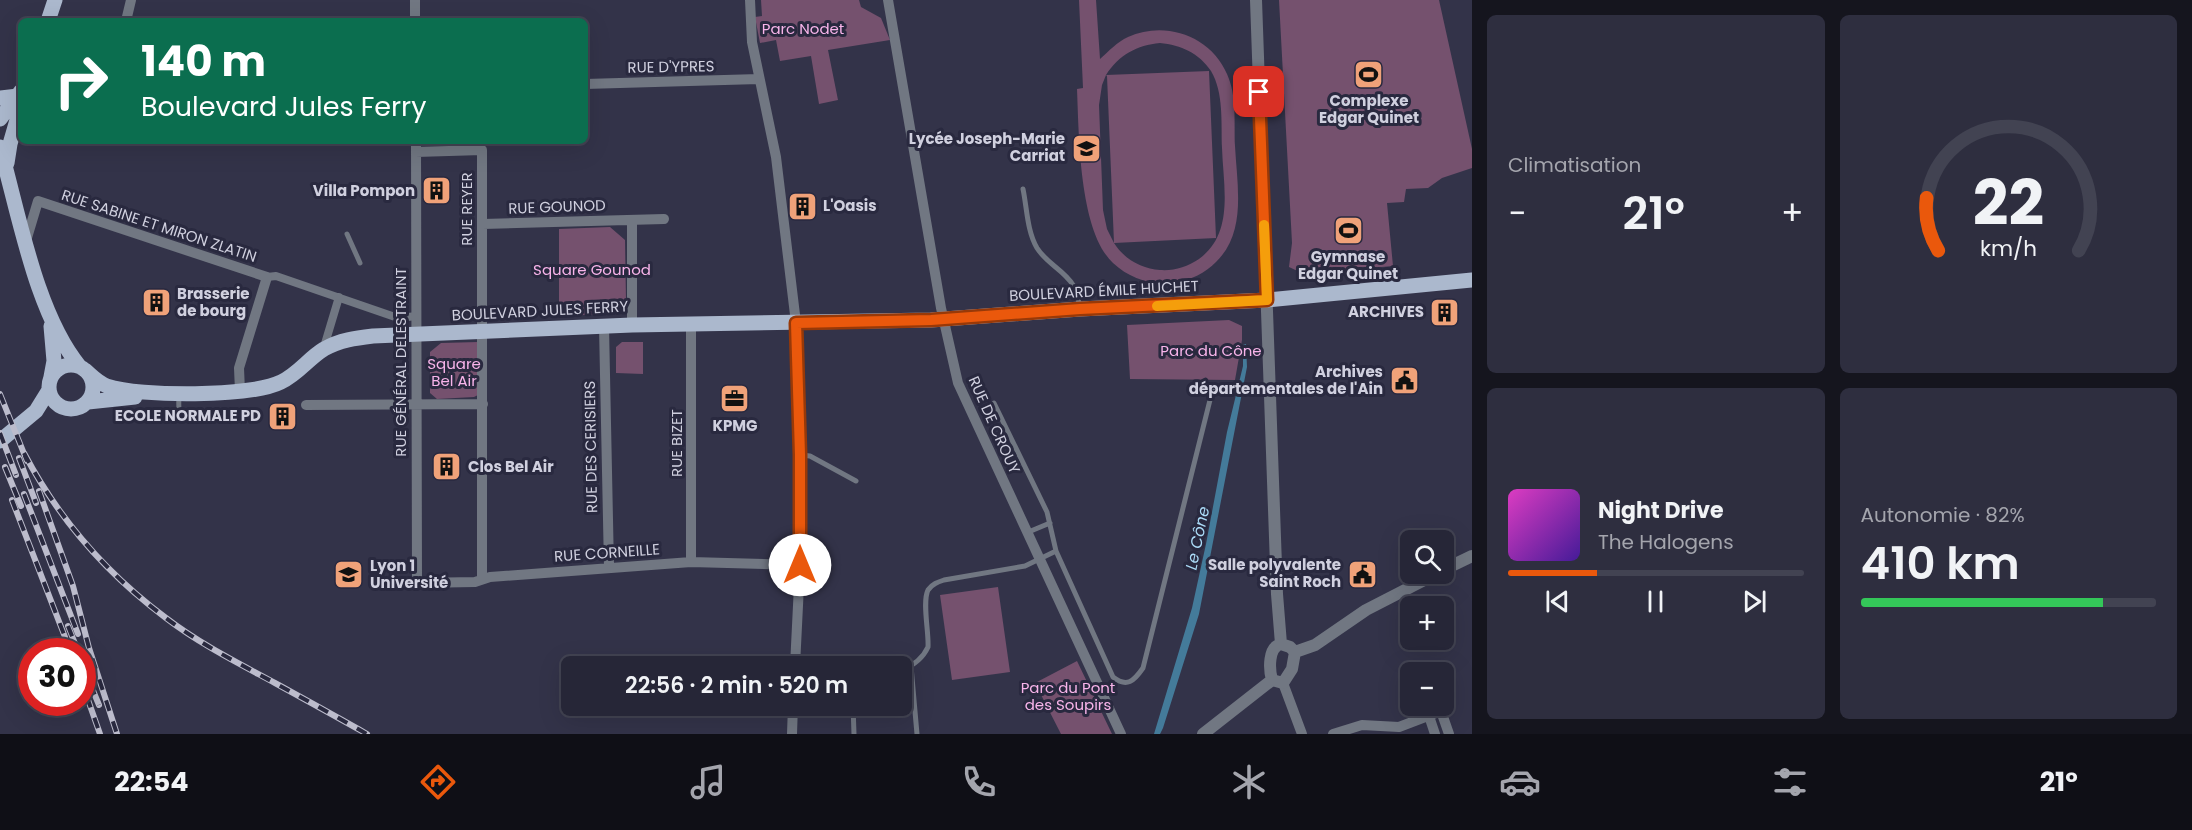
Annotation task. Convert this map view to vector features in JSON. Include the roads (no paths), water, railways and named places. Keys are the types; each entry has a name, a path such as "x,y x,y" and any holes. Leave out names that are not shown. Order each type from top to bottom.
{"main road":[{"path":"49,18 55,0"},
{"path":"0,98 18,98"},
{"path":"0,119 18,100"},
{"path":"6,169 18,106"},
{"path":"0,147 26,242 51,320 72,357 89,374 93,392 88,402"},
{"name":"BOULEVARD ÉMILE HUCHET","path":"943,319 1080,309 1267,300 1472,280"},
{"name":"BOULEVARD JULES FERRY","path":"36,411 53,410 59,406 74,409 88,402 153,394 256,390 280,383 302,368 323,349 344,340 373,336 632,325 943,319"},
{"path":"51,320 54,361 50,384 54,402 59,406"},
{"path":"0,441 36,411 60,368 74,365 83,369"},
{"name":"BOULEVARD JULES FERRY","path":"83,369 99,383 153,394"}],"street":[{"path":"127,18 131,0"},
{"path":"415,0 415,18"},
{"path":"750,0 752,42 776,157 796,323 800,455 800,565 795,656"},
{"name":"RUE DE CROUY","path":"888,0 943,319 958,383 1121,734"},
{"path":"1256,0 1277,594 1281,644"},
{"name":"RUE D'YPRES","path":"588,84 759,80"},
{"name":"RUE REYER","path":"416,146 482,150 482,579"},
{"name":"RUE GÉNÉRAL DELESTRAINT","path":"416,146 417,583"},
{"name":"RUE SABINE ET MIRON ZLATIN","path":"26,242 38,201 267,277 239,368 240,391"},
{"name":"RUE GOUNOD","path":"483,224 664,219"},
{"path":"632,220 632,325"},
{"path":"267,277 276,276 398,318 417,316"},
{"path":"323,349 339,297"},
{"name":"RUE BIZET","path":"691,324 691,562"},
{"name":"RUE DES CERISIERS","path":"604,326 609,568"},
{"path":"306,405 483,404"},
{"path":"1454,565 1472,556"},
{"name":"RUE CORNEILLE","path":"417,583 475,582 490,577 691,562 800,565"},
{"path":"1295,652 1315,645 1366,610 1417,584"},
{"path":"1203,734 1278,681 1292,669 1295,652 1290,646 1281,644 1276,645 1273,650 1270,669 1278,681 1302,734"},
{"path":"792,734 793,716"},
{"path":"1333,734 1362,725 1399,727 1429,716 1435,734"},
{"path":"1443,716 1449,734"}],"lane":[{"path":"1023,189 1031,236 1036,247 1050,264 1074,285 1080,309"},
{"path":"347,234 360,263"},
{"path":"994,403 1047,512 1056,551 1113,676 1120,682 1129,684 1135,680 1143,668 1213,388"},
{"path":"179,393 180,415 184,418 218,419"},
{"path":"800,455 810,456 856,481"},
{"path":"1026,533 1050,523"},
{"path":"912,665 928,647 926,597 929,588 934,583 1025,566 1056,551"},
{"path":"912,677 917,734"},
{"path":"853,716 854,734"}],"water":[{"name":"Le Cône","path":"1246,344 1247,367 1199,614 1163,728 1160,734 1154,734 1192,608 1227,432 1243,366 1243,345"}],"railway":[{"path":"0,394 27,461"},
{"path":"0,433 16,475"},
{"path":"24,453 37,477 68,522 104,564 144,601 206,645 367,734"},
{"path":"19,458 36,503"},
{"path":"5,467 21,506"},
{"path":"39,491 73,586 89,648 117,734"},
{"path":"24,494 78,634"},
{"path":"12,500 65,637"},
{"path":"68,626 73,638"},
{"path":"96,698 99,705"},
{"path":"94,716 100,734"}],"place":[{"name":"Complexe Edgar Quinet","path":"1369,74"},
{"name":"Lycée Joseph-Marie Carriat","path":"1086,148"},
{"name":"Villa Pompon","path":"436,191"},
{"name":"L'Oasis","path":"802,206"},
{"name":"Gymnase Edgar Quinet","path":"1348,230"},
{"name":"Brasserie de bourg","path":"156,303"},
{"name":"ARCHIVES","path":"1445,312"},
{"name":"Archives départementales de l'Ain","path":"1404,381"},
{"name":"KPMG","path":"735,399"},
{"name":"ECOLE NORMALE PD","path":"282,416"},
{"name":"Clos Bel Air","path":"447,467"},
{"name":"Salle polyvalente Saint Roch","path":"1362,574"},
{"name":"Lyon 1 Université","path":"349,575"}],"park label":[{"name":"Parc Nodet","path":"803,29"},
{"name":"Square Gounod","path":"592,270"},
{"name":"Parc du Cône","path":"1211,351"},
{"name":"Square Bel Air","path":"454,372"},
{"name":"Parc du Pont des Soupirs","path":"1068,696"}]}
